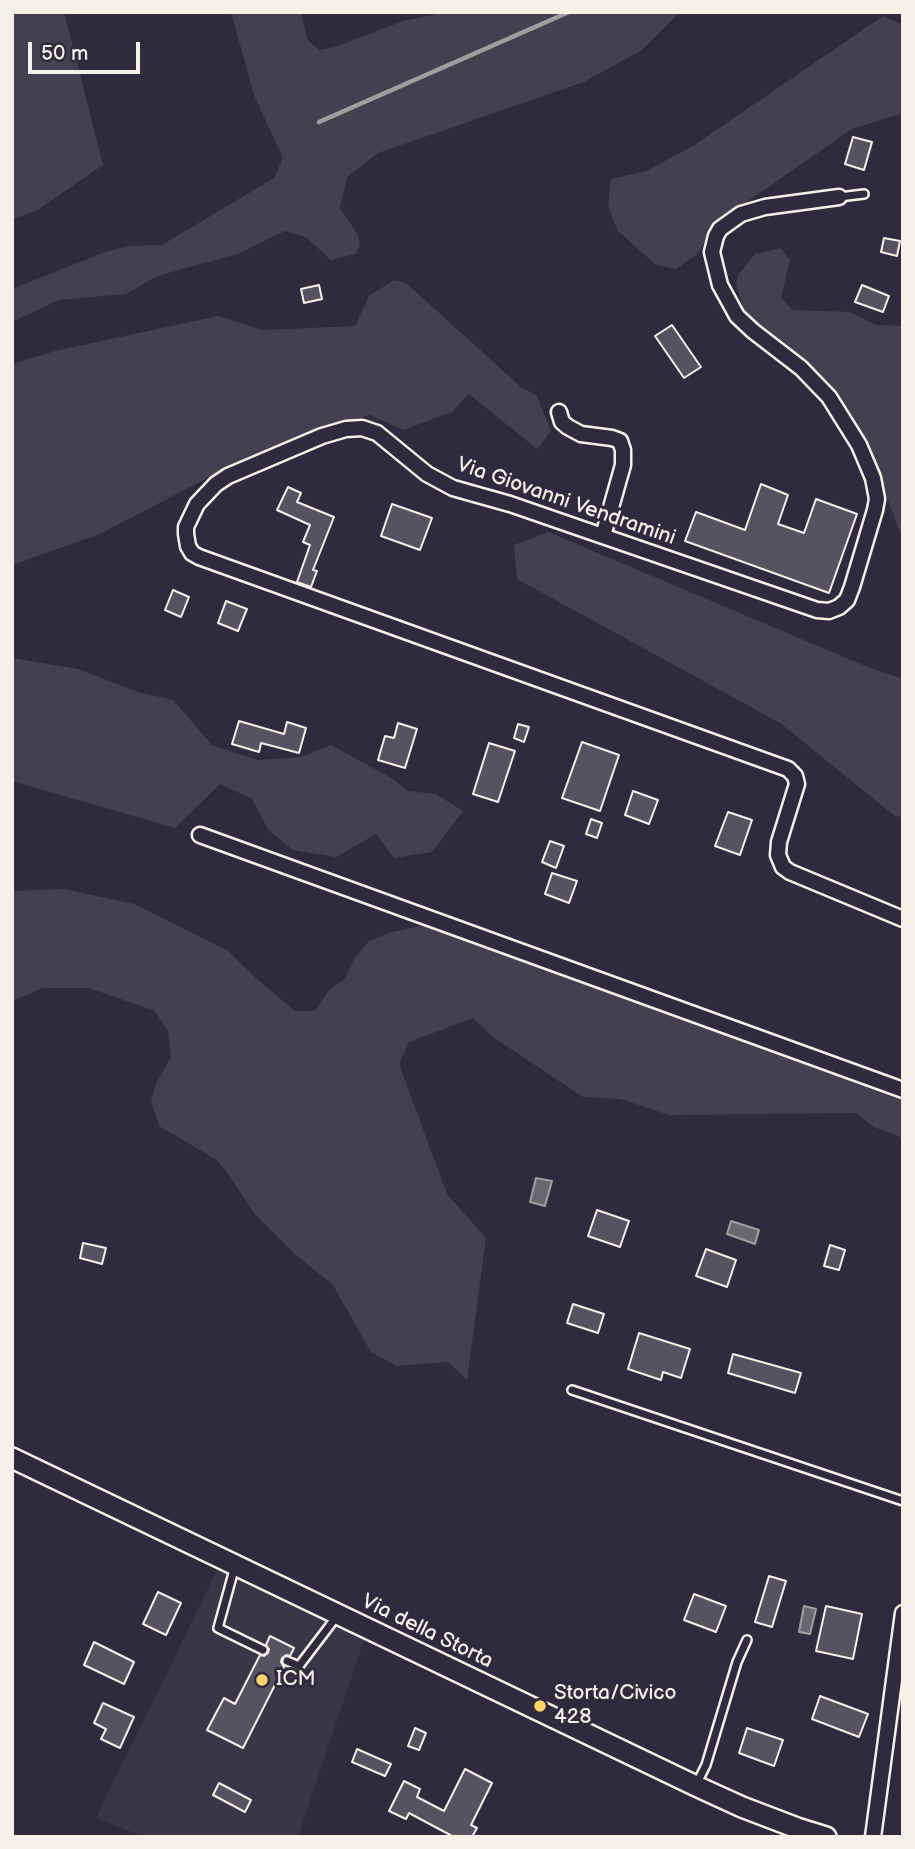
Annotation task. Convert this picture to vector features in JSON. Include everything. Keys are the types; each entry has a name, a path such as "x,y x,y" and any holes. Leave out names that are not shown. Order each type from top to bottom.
{"main road":[{"name":"Via della Storta","path":"12,1458 696,1786 742,1807 826,1837"}],"street":[{"name":"Via Giovanni Vendramini","path":"839,197 765,206 741,214 720,229 712,251 720,285 737,316 801,368 822,389 859,445 870,468 876,489 875,510 852,587 847,600 839,607 829,611 817,610 603,536 453,488 428,474 377,433 368,429 346,429 322,436 228,476 216,484 197,504 186,534 192,553 199,556 788,769 795,776 797,784 779,842 778,855 783,867 903,919"},
{"path":"559,412 562,422 581,434 620,441 623,465 603,536"},
{"path":"200,835 903,1090"},
{"path":"873,1837 903,1613"}],"lane":[{"path":"839,197 864,194"},
{"path":"572,1390 903,1501"},
{"path":"235,1565 218,1628 263,1650"},
{"path":"287,1661 299,1667 338,1614"},
{"path":"696,1786 706,1765 737,1662 747,1640"}],"shaded area":[{"path":"12,12 64,12 103,165 36,211 12,219"},
{"path":"231,12 301,12 307,39 319,50 335,47 403,21 447,12 680,12 642,50 584,82 378,153 347,177 340,208 358,235 360,246 355,254 331,260 306,237 285,231 238,254 157,276 126,294 59,300 12,322 12,289 105,252 129,246 162,245 274,178 283,158 254,95"},
{"path":"883,16 903,25 903,113 852,129 725,217 696,255 676,269 656,265 618,231 608,207 611,179 646,171 693,146"},
{"path":"781,248 790,260 781,298 793,310 850,312 876,325 903,326 903,540 866,441 827,381 744,310 736,283 738,275 755,254"},
{"path":"394,280 406,283 521,387 537,396 551,431 537,449 469,394 452,412 403,430 370,415 323,427 213,475 100,534 12,565 12,364 55,351 218,316 263,330 355,326 369,296"},
{"path":"548,532 870,668 903,679 903,817 895,816 780,723 517,579 514,545"},
{"path":"12,658 78,669 138,692 173,700 212,745 258,760 301,757 331,745 393,779 408,791 436,794 463,811 432,852 394,858 376,834 336,857 293,850 269,831 252,799 220,784 175,828 12,781"},
{"path":"64,889 134,904 227,950 295,1011 315,1011 329,990 345,979 354,959 368,942 388,933 424,925 450,932 903,1101 903,1138 874,1127 856,1113 669,1115 621,1099 583,1097 493,1037 473,1018 409,1042 399,1064 447,1194 486,1238 467,1380 448,1362 397,1366 371,1352 333,1285 296,1255 254,1213 217,1160 159,1126 151,1101 156,1084 171,1057 168,1031 155,1011 89,988 43,988 12,1001 12,891"},
{"path":"536,1178 552,1181 545,1206 530,1202"},
{"path":"731,1221 759,1230 755,1244 727,1234"},
{"path":"217,1570 364,1640 298,1837 145,1837 96,1818"},
{"path":"804,1606 816,1609 810,1634 799,1632"}],"building":[{"path":"853,137 872,142 864,170 845,164"},
{"path":"884,238 900,241 897,256 881,252"},
{"path":"319,285 322,299 304,303 301,289"},
{"path":"862,285 889,296 883,312 855,302"},
{"path":"672,325 701,367 684,378 655,336"},
{"path":"761,484 788,495 778,524 804,533 816,499 857,514 829,593 685,541 696,512 745,530"},
{"path":"288,487 301,493 297,502 334,517 313,570 317,571 311,587 297,582 310,545 303,542 310,525 277,510"},
{"path":"392,504 432,518 420,550 381,536"},
{"path":"173,590 189,597 181,617 165,610"},
{"path":"226,601 247,609 238,631 218,623"},
{"path":"239,721 284,734 287,722 306,728 299,753 261,743 259,752 232,744"},
{"path":"398,723 417,729 405,768 378,760 385,736 394,738"},
{"path":"518,724 529,727 524,742 514,738"},
{"path":"582,742 619,755 600,811 562,798"},
{"path":"489,743 515,751 498,802 473,794"},
{"path":"633,791 658,800 649,824 625,815"},
{"path":"728,812 752,820 740,855 715,846"},
{"path":"591,819 602,823 597,838 586,834"},
{"path":"550,841 564,846 556,868 542,862"},
{"path":"552,873 577,881 569,903 545,894"},
{"path":"597,1210 629,1221 620,1247 588,1236"},
{"path":"83,1243 106,1248 102,1264 80,1258"},
{"path":"830,1245 845,1250 839,1270 824,1266"},
{"path":"706,1249 736,1260 727,1287 696,1276"},
{"path":"573,1304 604,1314 598,1333 567,1323"},
{"path":"639,1333 690,1349 681,1378 663,1372 661,1380 628,1369"},
{"path":"733,1354 801,1373 795,1393 728,1373"},
{"path":"769,1576 786,1581 772,1627 755,1622"},
{"path":"158,1592 181,1603 166,1635 143,1624"},
{"path":"694,1594 726,1606 716,1632 684,1620"},
{"path":"826,1606 862,1614 853,1659 816,1651"},
{"path":"270,1636 294,1648 290,1656 282,1658 284,1667 243,1748 207,1730 224,1698 235,1704 260,1655 268,1653 266,1645"},
{"path":"94,1642 134,1662 124,1684 84,1665"},
{"path":"820,1696 868,1714 859,1737 812,1719"},
{"path":"103,1703 134,1717 120,1748 101,1739 106,1729 94,1723"},
{"path":"415,1728 426,1733 419,1750 408,1746"},
{"path":"747,1728 783,1740 774,1766 739,1753"},
{"path":"357,1749 391,1764 385,1776 352,1762"},
{"path":"465,1769 492,1783 471,1825 477,1828 472,1837 454,1837 409,1813 406,1819 389,1811 404,1781 420,1789 417,1797 444,1811"},
{"path":"219,1783 251,1800 245,1812 213,1795"}],"waterway":[{"path":"319,122 569,12"}],"place":[{"name":"ICM","path":"262,1680"},
{"name":"Storta/Civico 428","path":"540,1706"}]}
